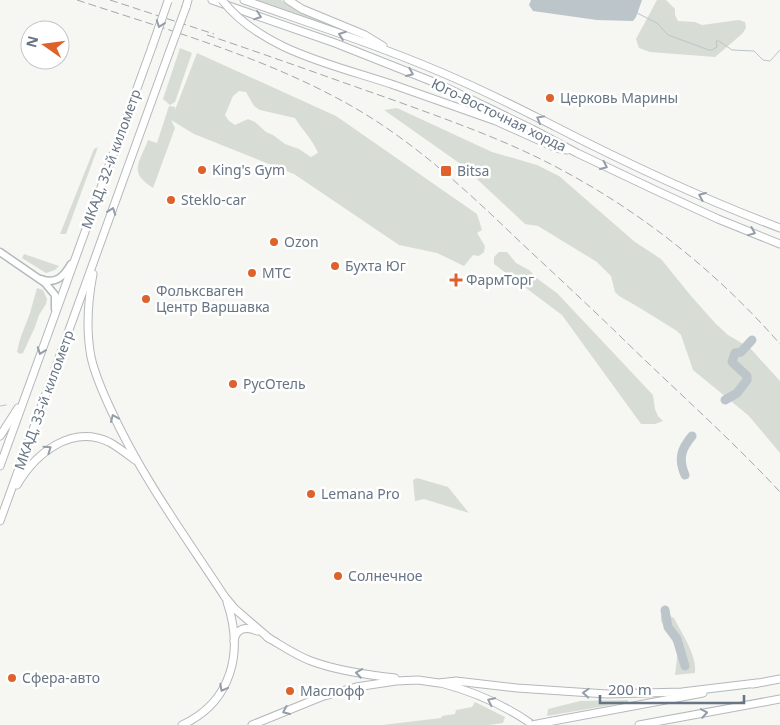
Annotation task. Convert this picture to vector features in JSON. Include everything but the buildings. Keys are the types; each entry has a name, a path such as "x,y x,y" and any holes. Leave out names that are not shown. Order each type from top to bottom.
{"main road":[{"name":"МКАД, 32-й километр","path":"54,318 168,0"},
{"name":"Юго-Восточная хорда","path":"212,0 393,65 494,110 578,153 718,219 780,244"},
{"path":"222,0 250,28 275,43 496,122 556,148 578,153"},
{"name":"Юго-Восточная хорда","path":"244,0 397,54 498,98 695,193 780,228"},
{"path":"288,0 302,9 364,35 397,54"},
{"name":"МКАД, 32-й километр","path":"78,307 187,4"},
{"path":"101,240 89,301 89,340 91,357 102,392 136,461 225,597 270,639"},
{"path":"0,252 39,278 55,295 54,318"},
{"path":"39,278 52,281 60,279 76,257"},
{"name":"МКАД, 33-й километр","path":"1,519 78,307"},
{"name":"МКАД, 33-й километр","path":"0,466 54,318"},
{"path":"0,436 29,385"},
{"path":"1,519 12,493 23,474 42,453 54,445 78,438 99,439 110,442 136,461"},
{"path":"225,597 234,627 234,641"},
{"path":"182,725 205,711 219,696 232,665 235,635 244,628 254,630 310,660 336,668 380,676 439,683 486,698 516,713 533,725 780,679"},
{"path":"256,724 321,697 338,692 378,683 418,680"},
{"path":"439,683 456,681 572,692 632,694 682,692 757,683"},
{"path":"639,725 780,699"}],"shaded area":[{"path":"256,0 281,0 306,14 354,34"},
{"path":"531,0 642,0 633,21 597,20 533,11 529,5"},
{"path":"657,0 666,0 675,9 678,21 695,22 702,25 739,20 745,22 746,28 742,34 715,57 650,52 639,48 636,39"},
{"path":"180,48 192,53 175,102 170,105 163,99"},
{"path":"197,53 336,116 477,214 482,230 477,233 485,246 484,252 479,256 473,255 464,266 437,253 399,245 294,174 194,134 171,120 175,128 153,188 140,177 138,172 139,162 148,140 157,143 169,106 175,107 175,110","holes":["239,91 246,92 254,106 260,110 295,118 318,153 311,157 299,149 285,144 248,119 235,125 229,121 225,115 233,96"]},
{"path":"397,108 492,152 537,165 559,176 635,242 661,259 716,324 728,335 750,348 780,381 780,453 749,416 693,370 681,335 677,331 619,296 615,292 611,276 597,262 538,226 525,224 462,165 384,110"},
{"path":"98,147 66,234 60,234 94,149"},
{"path":"499,252 507,252 516,263 529,270 557,293 653,395 655,409 663,421 655,424 641,424 562,315 494,264 494,257"},
{"path":"24,254 59,266 55,270 46,273 22,258"},
{"path":"37,288 43,290 47,299 46,304 39,315 23,353 20,354 17,352 20,339"},
{"path":"417,478 448,487 469,513 424,499 415,501 413,480"},
{"path":"668,609 670,616 674,618 685,638 694,659 695,673 675,675 678,650 661,621 661,616"},
{"path":"628,700 628,702 547,716 548,709 580,701"},
{"path":"475,702 505,717 503,723 489,725 382,725 441,718 442,716 455,714 456,710 472,707"}],"waterway":[{"path":"637,13 657,23 668,35 709,50 717,47 716,41 719,41 732,50 754,51 763,60 770,61 780,50"},
{"path":"725,400 737,393 747,380 747,376 732,362 735,353 741,352 752,340"},
{"path":"0,406 6,405"},
{"path":"685,475 681,459 685,445 692,436"},
{"path":"665,610 668,627 677,639 685,666"}],"railway":[{"path":"77,0 219,47 288,74 355,108 398,136 458,184 496,219 721,432 780,492"},
{"path":"110,0 214,34"},
{"path":"207,35 458,124 500,140 560,169 621,205 678,246 731,293 780,344"}],"place":[{"name":"Церковь Марины","path":"550,98"},
{"name":"King's Gym","path":"202,170"},
{"name":"Bitsa","path":"446,171"},
{"name":"Steklo-car","path":"171,200"},
{"name":"Ozon","path":"274,242"},
{"name":"Бухта Юг","path":"335,266"},
{"name":"МТС","path":"252,273"},
{"name":"ФармТорг","path":"456,280"},
{"name":"Фольксваген Центр Варшавка","path":"146,299"},
{"name":"РусОтель","path":"233,384"},
{"name":"Lemana Pro","path":"311,494"},
{"name":"Солнечное","path":"338,576"},
{"name":"Сфера-авто","path":"12,678"},
{"name":"Маслофф","path":"290,691"}]}
